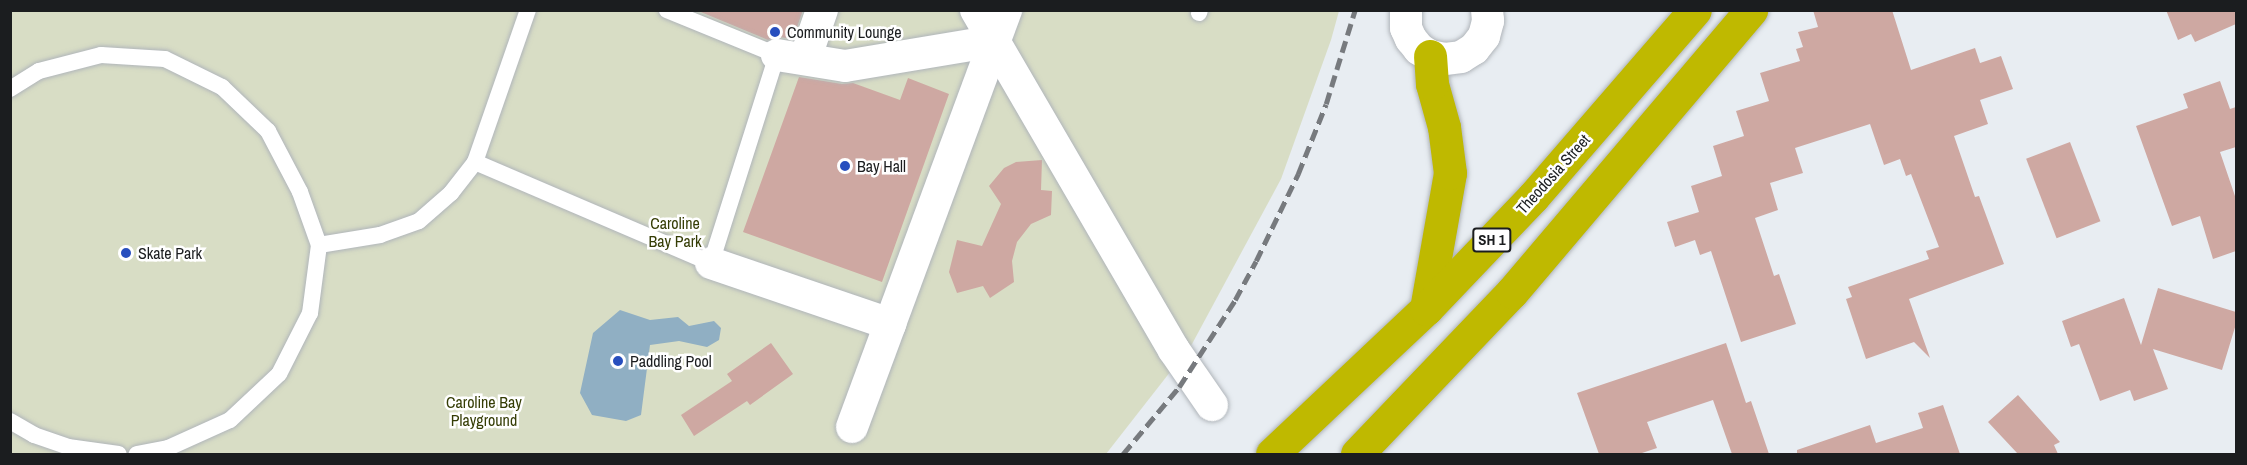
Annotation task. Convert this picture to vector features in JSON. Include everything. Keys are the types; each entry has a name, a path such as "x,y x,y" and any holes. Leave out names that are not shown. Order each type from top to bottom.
{"highway":[{"name":"Theodosia Street","path":"1272,454 1426,309 1533,197 1695,10"},
{"path":"1357,454 1512,292 1751,10"},
{"path":"1426,309 1450,173 1444,128 1432,84 1430,56"}],"street":[{"path":"822,10 791,57 845,66 995,40"},
{"path":"976,10 1174,350 1212,405"},
{"path":"852,427 1006,10"},
{"path":"1406,10 1406,28 1411,39 1419,49 1430,56 1445,59 1461,57 1474,49 1484,36 1488,21 1487,10"},
{"path":"711,263 890,324"}],"lane":[{"path":"319,245 380,234 419,221 452,193 476,162 528,10"},
{"path":"476,162 711,263 791,57 667,10"},
{"path":"10,89 39,71 101,55 165,59 222,87 268,131 300,192 319,245 310,313 279,374 230,420 168,448 137,454"},
{"path":"10,421 34,435 68,447 119,454"}],"green space":[{"name":"Caroline Bay Park","path":"11,11 1339,11 1331,40 1281,179 1192,344 1106,454 11,454"}],"water":[{"name":"Paddling Pool","path":"620,310 650,320 678,317 689,326 714,321 721,328 719,340 707,347 679,341 650,345 641,415 626,421 592,415 580,393 593,333"}],"building":[{"name":"Community Lounge","path":"696,10 803,10 793,39 779,37 768,40"},
{"path":"1813,10 1892,10 1911,70 1975,48 1980,63 2001,56 2013,89 1980,100 1988,124 1954,136 1975,197 1979,196 2004,264 1909,299 1930,358 1914,342 1866,359 1846,299 1852,297 1848,287 1929,259 1926,251 1939,247 1911,174 1906,176 1900,159 1884,165 1870,124 1795,148 1803,173 1770,183 1778,210 1755,218 1774,276 1779,274 1796,324 1741,342 1711,251 1700,255 1695,240 1675,247 1667,222 1699,212 1691,186 1722,176 1713,146 1744,136 1736,111 1769,101 1760,73 1800,61 1796,49 1803,47 1798,32 1818,27"},
{"path":"2166,10 2236,10 2236,24 2195,42 2191,34 2178,40"},
{"name":"Bay Hall","path":"799,77 842,84 853,83 900,100 908,78 949,94 882,282 743,232"},
{"path":"2220,81 2230,109 2236,107 2236,147 2220,152 2236,199 2236,251 2213,259 2200,216 2172,226 2136,126 2188,108 2183,94"},
{"path":"2070,142 2100,221 2057,238 2026,159"},
{"path":"1042,160 1041,190 1052,191 1051,215 1031,224 1017,242 1012,261 1014,282 990,298 983,286 957,293 949,272 957,240 982,246 1001,204 989,186 1004,168 1016,162"},
{"path":"2158,288 2236,312 2236,324 2222,370 2153,349 2168,389 2134,401 2130,390 2100,401 2079,344 2071,347 2062,321 2124,298 2141,345"},
{"path":"771,343 793,374 750,405 747,401 694,436 681,415 732,381 727,374"},
{"path":"1726,343 1746,403 1751,401 1769,454 1732,454 1713,400 1647,422 1657,448 1639,454 1599,454 1577,393"},
{"path":"2018,395 2060,442 2054,445 2058,454 2018,454 1988,422"},
{"path":"1943,405 1960,454 1797,454 1797,450 1870,425 1876,443 1923,428 1918,413"}],"railway":[{"path":"1123,454 1179,387 1235,300 1256,261 1298,174 1326,104 1355,10"}],"place":[{"name":"Community Lounge","path":"775,32"},
{"name":"Bay Hall","path":"845,166"},
{"name":"Skate Park","path":"126,253"},
{"name":"Paddling Pool","path":"618,361"}],"park label":[{"name":"Caroline Bay Playground","path":"484,411"}]}
